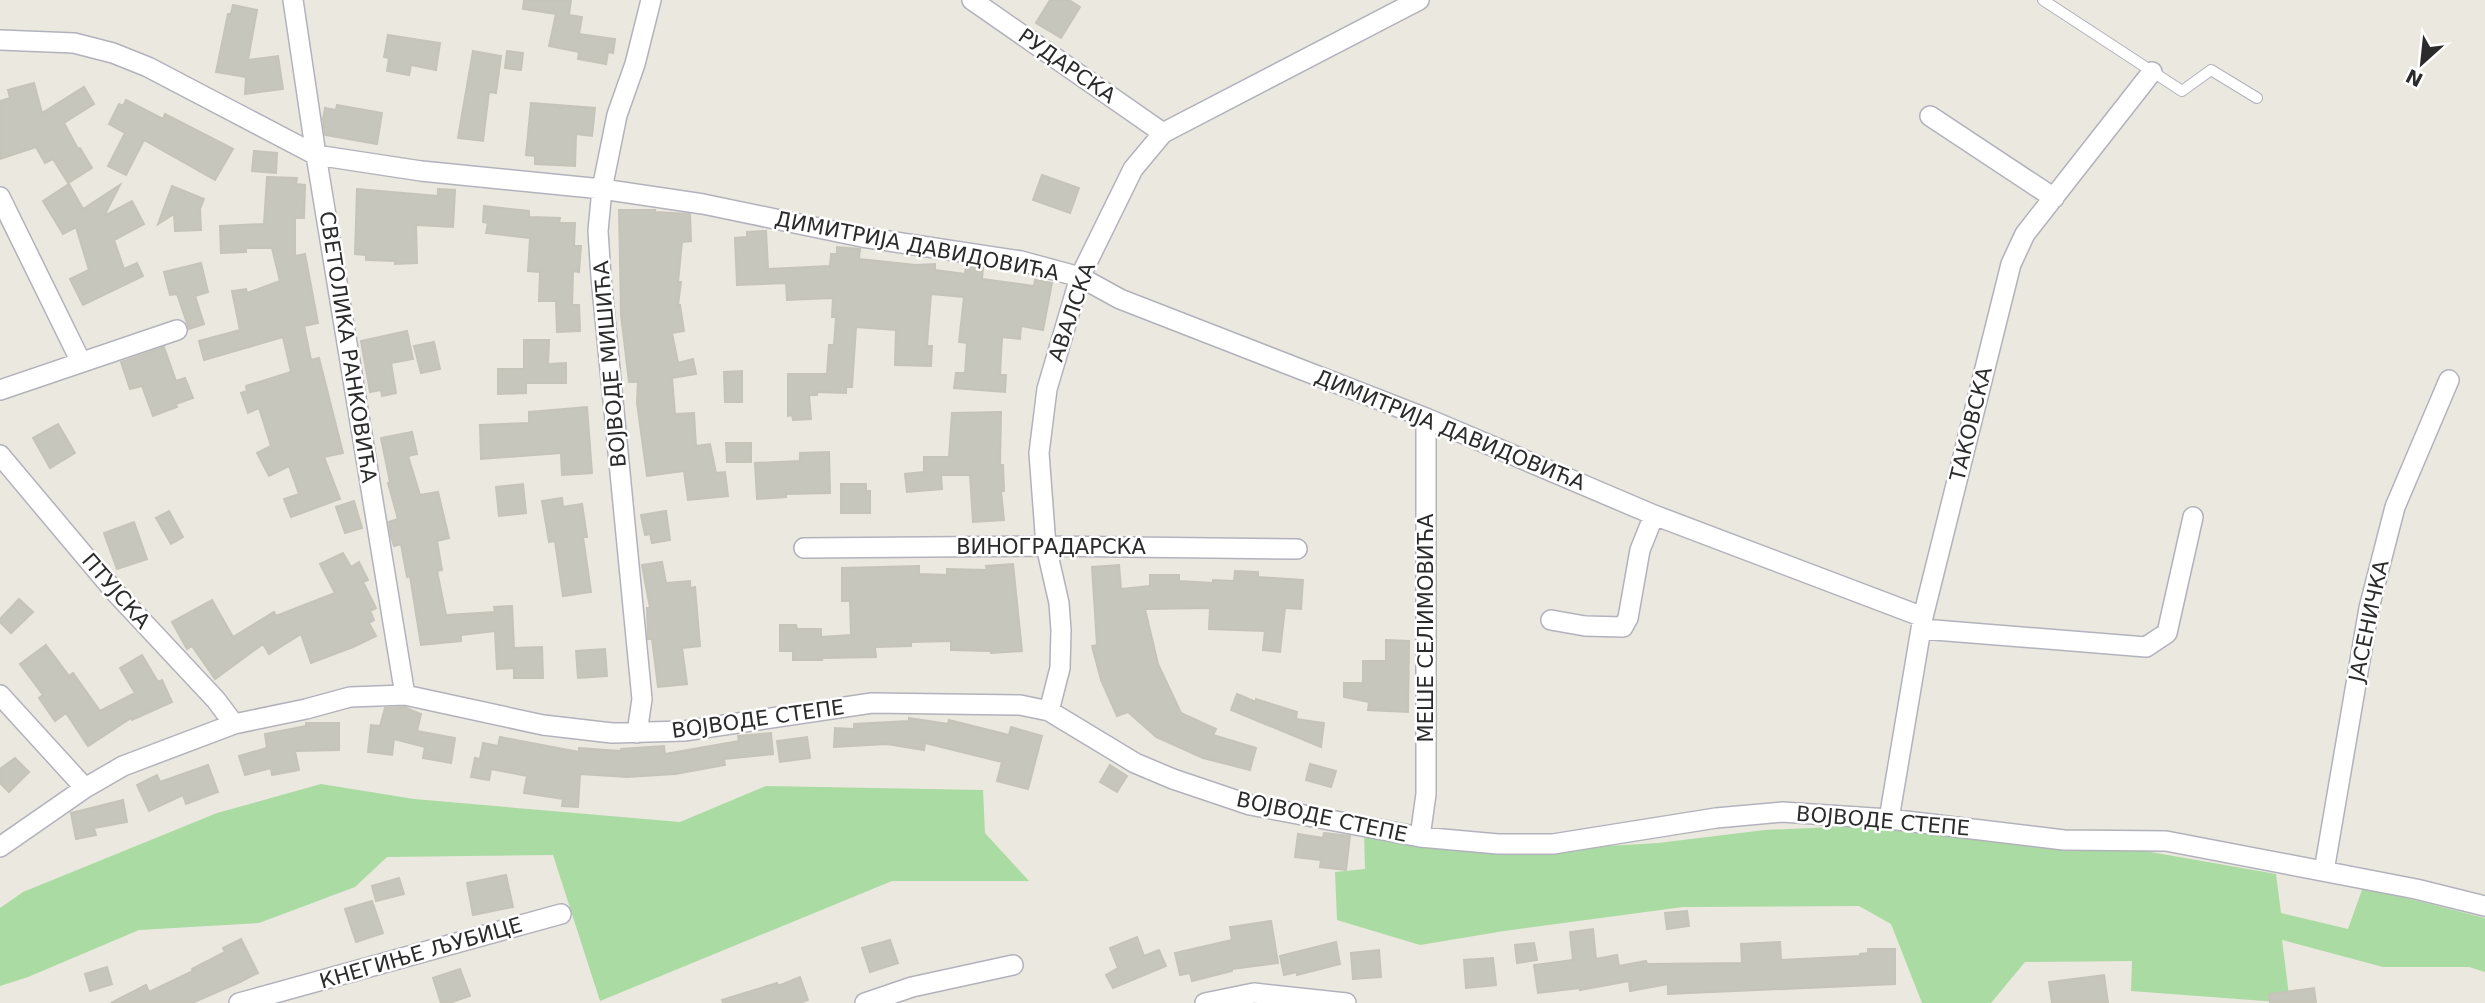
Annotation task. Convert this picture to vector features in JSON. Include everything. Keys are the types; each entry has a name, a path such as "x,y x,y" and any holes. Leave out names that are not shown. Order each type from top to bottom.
{"street":[{"name":"СВЕТОЛИКА РАНКОВИЋА","path":"293,0 405,695"},
{"name":"ВОЈВОДЕ МИШИЋА","path":"637,733 642,699 598,231 601,190 617,115 635,64 651,0"},
{"name":"РУДАРСКА","path":"972,0 1163,133"},
{"name":"АВАЛСКА","path":"1049,711 1060,668 1061,630 1059,603 1046,546 1039,453 1047,389 1080,277 1133,169 1163,133 1419,0"},
{"name":"ДИМИТРИЈА ДАВИДОВИЋА","path":"0,40 74,43 113,52 148,67 316,155 421,171 703,204 862,237 1021,261 1080,277 1120,299 1426,418 1654,515 1922,623 2146,647 2167,633 2193,517"},
{"name":"ТАКОВСКА","path":"1889,819 1922,623 2011,264 2025,234 2152,72"},
{"path":"1930,116 2054,198"},
{"path":"0,197 81,362"},
{"path":"0,390 177,330"},
{"name":"ЈАСЕНИЧКА","path":"2324,871 2369,608 2388,532 2395,506 2449,380"},
{"name":"МЕШЕ СЕЛИМОВИЋА","path":"1420,837 1426,794 1426,418"},
{"name":"ПТУЈСКА","path":"0,455 115,592 234,724"},
{"path":"1551,620 1585,626 1623,627 1628,618 1640,550 1654,515"},
{"name":"ВИНОГРАДАРСКА","path":"804,548 1046,546 1297,549"},
{"path":"0,695 85,788"},
{"name":"ВОЈВОДЕ СТЕПЕ","path":"0,847 85,788 123,766 234,724 350,697 405,695 543,725 612,733 684,731 872,703 1020,705 1049,711 1135,763 1186,784 1250,805 1420,837 1499,844 1553,844 1716,818 1782,812 1889,819 2064,840 2166,841 2416,889 2485,906"},
{"name":"КНЕГИЊЕ ЉУБИЦЕ","path":"239,1003 561,914"},
{"path":"865,1003 912,986 1013,965"},
{"path":"1205,1003 1254,993 1346,1003"}],"lane":[{"path":"2043,0 2182,91 2211,71 2257,98"}],"green space":[{"path":"321,784 414,799 680,822 766,786 983,790 985,833 1029,881 892,881 600,1001 553,855 387,857 355,887 259,923 139,930 28,977 0,986 0,908 23,892 217,813"},
{"path":"1856,826 2145,851 2276,874 2281,913 2348,929 2363,887 2485,918 2485,972 2469,967 2383,967 2282,940 2290,1003 2131,991 2132,961 2025,962 1991,1003 1922,1003 1891,924 1859,906 1683,907 1420,945 1337,920 1335,872 1365,869 1364,832 1506,852 1658,843 1765,830"}],"building":[{"path":"524,0 571,0 569,15 582,17 579,34 615,39 613,53 608,52 606,64 578,59 579,52 549,46 556,14 523,9"},
{"path":"1050,0 1069,0 1080,7 1061,38 1036,23"},
{"path":"233,5 257,10 248,60 278,56 283,89 245,94 246,77 216,72 228,14 231,14"},
{"path":"388,35 440,43 436,70 411,65 409,75 387,71 389,58 384,57"},
{"path":"473,51 501,56 496,93 489,92 483,141 458,138"},
{"path":"507,51 523,53 521,70 505,68"},
{"path":"34,83 42,113 84,87 94,104 64,123 92,168 68,183 53,159 45,163 36,147 0,159 0,101 10,98 8,90"},
{"path":"126,100 163,119 165,114 233,149 215,180 144,140 126,175 108,166 125,133 109,124 119,104 123,106"},
{"path":"531,103 595,108 592,136 576,134 575,166 535,164 535,156 526,155"},
{"path":"337,105 382,113 377,144 325,135 325,108 336,110"},
{"path":"254,151 277,153 276,173 252,171"},
{"path":"1042,175 1079,188 1070,213 1033,200"},
{"path":"267,177 297,178 296,184 305,185 304,218 295,218 295,256 305,254 318,323 304,326 311,360 319,358 343,453 324,457 340,499 291,517 284,499 299,494 289,466 269,476 257,453 271,446 259,408 248,413 241,393 247,391 246,386 291,372 283,337 204,360 199,341 240,330 232,291 246,289 247,293 280,281 272,248 246,248 246,252 221,253 220,226 264,224"},
{"path":"69,184 83,209 120,185 104,216 132,201 144,224 114,240 124,269 137,263 143,276 83,305 70,279 89,270 76,227 63,234 43,201"},
{"path":"172,186 204,199 200,209 201,230 175,231 174,214 158,224"},
{"path":"357,189 438,196 438,189 455,190 453,227 416,225 417,263 395,264 395,261 366,260 366,255 355,254"},
{"path":"484,206 529,211 529,217 560,218 559,223 575,223 574,246 581,246 579,272 573,271 572,305 579,305 580,331 557,332 556,301 539,301 540,272 528,271 530,238 486,233 488,223 483,222"},
{"path":"619,210 690,214 691,241 682,242 678,282 681,282 678,305 684,331 672,333 678,363 693,359 696,374 672,378 675,414 694,413 696,446 710,444 716,473 725,472 728,496 688,500 684,471 647,476 637,403 638,382 629,382 621,315"},
{"path":"766,231 768,269 830,266 831,254 837,254 837,247 860,249 859,259 916,265 935,264 935,270 965,274 966,266 980,267 983,268 982,279 1034,286 1035,280 1052,283 1043,330 1021,326 1020,339 1002,337 1000,375 1006,375 1005,392 954,388 956,373 965,373 967,343 959,342 964,297 931,294 927,346 932,346 931,366 895,365 896,330 856,327 852,387 846,387 846,393 817,392 817,395 809,395 811,419 793,420 792,415 788,416 788,374 827,374 829,345 834,345 836,317 832,317 833,298 787,300 786,283 737,285 735,238 747,237 747,232"},
{"path":"201,263 208,292 195,296 204,324 189,329 177,294 170,295 164,272"},
{"path":"407,331 413,359 391,363 396,393 382,396 381,390 370,392 361,341"},
{"path":"524,340 549,340 548,364 566,363 566,383 526,383 526,393 498,394 498,369 524,369"},
{"path":"434,342 440,369 421,373 414,346"},
{"path":"164,347 176,381 185,378 193,398 153,416 142,386 130,389 121,362"},
{"path":"742,371 742,402 725,402 724,372"},
{"path":"587,407 592,473 562,475 561,453 481,459 480,425 529,423 529,412"},
{"path":"1001,412 1000,465 1003,465 1004,491 1001,491 1004,520 973,522 970,475 941,475 942,489 907,492 905,474 924,472 924,457 949,457 952,413"},
{"path":"58,424 75,453 50,468 33,438"},
{"path":"412,432 417,454 408,456 420,495 438,492 449,538 437,541 442,570 437,571 446,615 495,612 494,607 512,606 514,648 542,647 543,678 514,678 514,668 497,669 495,631 461,635 461,641 421,645 410,576 407,577 401,544 394,546 391,536 389,522 398,519 388,483 390,482 381,438"},
{"path":"726,443 751,443 751,462 727,462"},
{"path":"829,452 830,493 786,494 786,497 757,499 755,463 800,461 800,453"},
{"path":"523,484 526,513 499,516 496,487"},
{"path":"841,484 866,484 866,491 870,491 870,513 841,513"},
{"path":"562,498 563,507 582,504 587,537 583,537 591,592 563,596 555,541 549,542 542,501"},
{"path":"354,501 362,528 345,533 336,507"},
{"path":"169,511 183,537 171,544 156,518"},
{"path":"666,511 670,540 652,543 650,534 645,535 641,515"},
{"path":"134,522 147,559 117,569 104,533"},
{"path":"343,553 351,567 359,562 368,580 363,582 376,608 370,611 374,620 369,623 376,636 353,647 311,663 301,634 269,654 263,644 215,679 192,646 187,649 172,622 212,600 233,637 274,612 276,616 335,593 320,564"},
{"path":"662,562 666,583 690,581 690,588 695,587 700,646 682,648 687,684 658,687 652,639 648,639 647,608 650,608 642,565"},
{"path":"1013,564 1022,651 991,653 951,650 951,641 911,642 911,646 875,647 876,657 793,660 793,651 780,651 780,625 796,625 797,629 821,629 821,637 851,635 850,601 842,601 842,568 919,566 919,574 947,575 947,569 987,570 986,566"},
{"path":"1119,565 1121,589 1150,586 1150,575 1179,575 1179,581 1213,583 1213,580 1234,581 1235,571 1258,572 1258,577 1303,580 1301,609 1285,608 1280,652 1263,650 1265,631 1209,629 1210,608 1145,609 1158,664 1181,713 1216,729 1213,735 1256,748 1250,770 1203,758 1156,737 1128,712 1117,716 1101,680 1092,646 1097,645 1092,567"},
{"path":"19,599 33,612 11,633 0,619"},
{"path":"1386,640 1409,641 1408,712 1368,710 1369,702 1344,697 1344,683 1363,683 1363,661 1386,661"},
{"path":"46,645 69,676 73,673 100,711 135,693 120,668 142,655 158,682 162,680 172,702 132,720 131,718 88,746 66,713 55,721 39,698 43,695 20,664"},
{"path":"605,649 607,676 578,678 576,651"},
{"path":"1237,694 1256,702 1256,699 1297,712 1296,719 1324,723 1321,747 1231,710"},
{"path":"404,707 421,714 417,731 455,738 451,763 423,758 425,747 394,739 392,755 368,752 371,725 380,726 385,708"},
{"path":"909,718 948,724 949,720 1009,735 1011,727 1042,736 1028,789 997,781 1002,762 925,743 924,750 887,744 834,747 835,728 854,729 854,724 909,721"},
{"path":"306,723 339,723 339,750 295,751 299,770 272,775 271,768 245,775 239,756 267,748 265,734 306,726"},
{"path":"771,733 773,754 724,759 725,765 675,774 627,777 580,774 578,807 562,806 563,799 524,793 527,776 491,769 489,780 471,777 475,758 480,759 483,743 498,746 500,737 579,752 579,748 621,751 664,746 665,754 739,741 738,736"},
{"path":"807,737 810,758 780,762 777,741"},
{"path":"15,758 29,772 9,792 0,783 0,769"},
{"path":"1310,764 1336,771 1331,787 1306,780"},
{"path":"208,765 218,792 186,804 183,795 149,811 137,785 157,775 160,782"},
{"path":"1110,765 1127,776 1117,792 1100,782"},
{"path":"123,800 127,822 94,828 96,835 76,839 71,813"},
{"path":"1324,833 1350,836 1346,870 1320,867 1321,860 1295,857 1298,834 1323,838"},
{"path":"506,875 513,907 473,915 467,883"},
{"path":"399,878 404,894 376,901 372,886"},
{"path":"372,901 383,933 356,942 345,909"},
{"path":"1687,911 1689,926 1667,929 1665,913"},
{"path":"1271,921 1278,963 1232,969 1192,981 1190,973 1180,975 1175,953 1232,940 1230,927"},
{"path":"1593,929 1596,959 1617,955 1619,966 1646,961 1647,964 1742,963 1741,944 1780,942 1781,960 1860,956 1868,953 1868,949 1895,949 1895,984 1668,994 1668,984 1630,991 1629,981 1580,990 1538,993 1534,965 1573,960 1570,932"},
{"path":"1137,937 1144,956 1159,950 1166,966 1113,988 1106,975 1118,968 1110,948"},
{"path":"241,939 258,973 240,982 192,1003 111,1003 146,985 149,992 193,971 192,969 225,952 223,948"},
{"path":"890,940 898,963 870,972 862,948"},
{"path":"1336,942 1340,964 1297,975 1297,972 1284,975 1280,956"},
{"path":"1534,943 1537,960 1517,963 1515,945"},
{"path":"1379,950 1381,977 1353,979 1351,953"},
{"path":"1493,958 1496,985 1466,988 1464,960"},
{"path":"107,967 112,984 90,991 85,974"},
{"path":"460,969 470,996 441,1003 433,978"},
{"path":"2104,975 2108,1003 2052,1003 2049,982"},
{"path":"800,977 808,1000 800,1003 723,1003 722,1000 777,983 778,986"},
{"path":"2314,988 2316,1003 2270,1003 2269,994"}]}
